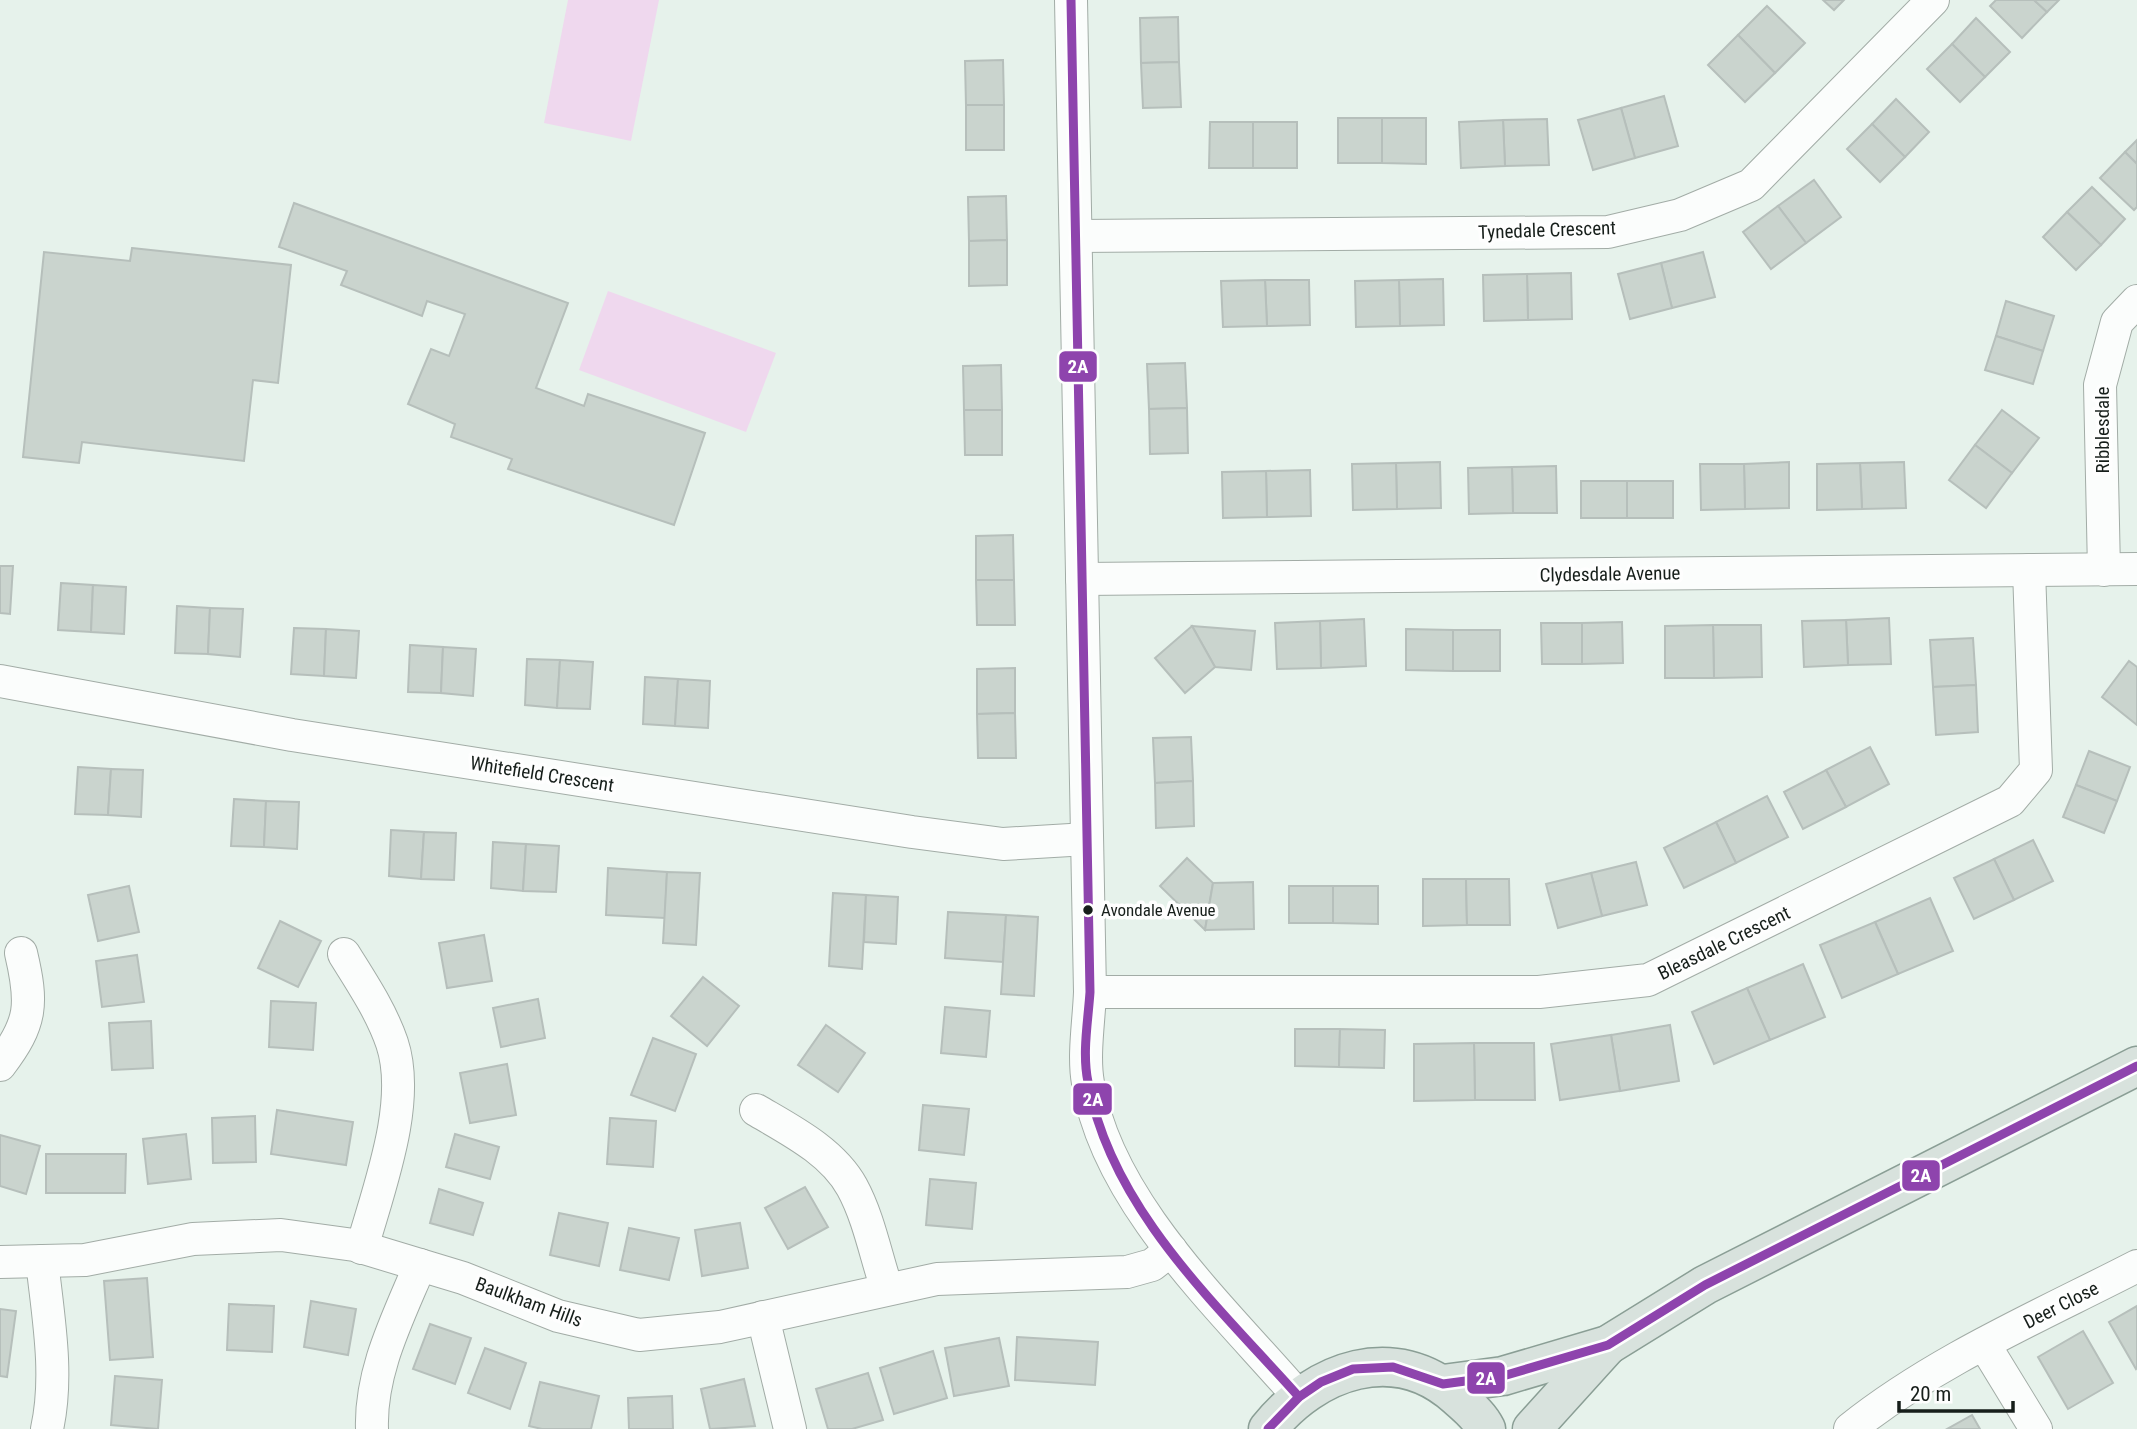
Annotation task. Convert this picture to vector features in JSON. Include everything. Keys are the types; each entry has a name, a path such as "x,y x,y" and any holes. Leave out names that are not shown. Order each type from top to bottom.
{"main road":[{"path":"1443,1384 1503,1376 1608,1345 1705,1285 2137,1066"},
{"path":"1532,1429 1608,1345"},
{"path":"1268,1429 1299,1397 1321,1382 1353,1369 1393,1367 1443,1384 1481,1419 1486,1429"}],"street":[{"path":"1072,0 1090,992 1087,1082 1112,1161 1153,1230 1299,1397"},
{"name":"Tynedale Crescent","path":"1077,236 1608,232 1680,215 1751,185 1933,0"},
{"name":"Ribblesdale","path":"2104,569 2100,385 2117,322 2137,301"},
{"name":"Clydesdale Avenue","path":"1082,579 2137,569"},
{"name":"Bleasdale Crescent","path":"1090,992 1539,992 1648,980 2010,801 2036,770 2029,570"},
{"name":"Whitefield Crescent","path":"0,681 306,737 912,832 1003,844 1087,839"},
{"path":"0,1065 21,1038 31,993 21,953"},
{"path":"344,954 375,1004 393,1046 397,1087 392,1136 362,1248"},
{"path":"756,1110 811,1144 830,1160 852,1187 887,1289"},
{"name":"Baulkham Hills","path":"0,1262 85,1260 193,1238 281,1235 362,1248 463,1278 558,1316 639,1335 720,1327 937,1279 1127,1272 1152,1265 1171,1250"},
{"path":"42,1261 51,1352 51,1409 47,1429"},
{"path":"372,1429 370,1398 420,1265"},
{"name":"Deer Close","path":"1850,1429 1874,1410 1984,1344 2137,1266"},
{"path":"763,1317 790,1429"},
{"path":"1984,1344 2036,1429"}],"shaded area":[{"path":"568,0 659,0 631,141 544,123"},
{"path":"608,291 776,353 746,432 579,370"}],"building":[{"path":"1823,0 1844,0 1834,10"},
{"path":"1996,0 2034,0 2047,12 2022,38 1990,6"},
{"path":"2034,0 2059,0 2047,12"},
{"path":"1767,6 1805,43 1775,73 1738,35"},
{"path":"1178,17 1179,62 1141,63 1140,18"},
{"path":"1976,18 2010,52 1985,77 1952,44"},
{"path":"1738,35 1775,73 1745,102 1708,65"},
{"path":"1952,44 1985,77 1960,102 1927,69"},
{"path":"1003,60 1004,105 966,105 965,61"},
{"path":"1179,62 1181,107 1143,108 1141,63"},
{"path":"1664,96 1678,146 1635,158 1621,108"},
{"path":"1896,99 1929,132 1905,157 1872,124"},
{"path":"966,105 1004,105 1004,150 966,150"},
{"path":"1621,108 1635,158 1593,170 1578,120"},
{"path":"1338,118 1382,118 1382,163 1338,163"},
{"path":"1382,118 1426,118 1426,164 1382,163"},
{"path":"1547,119 1549,165 1505,166 1503,120"},
{"path":"1503,120 1505,166 1461,168 1459,122"},
{"path":"1210,122 1253,122 1253,168 1209,168"},
{"path":"1253,122 1297,122 1297,168 1253,168"},
{"path":"1872,124 1905,157 1880,182 1847,149"},
{"path":"2137,140 2137,164 2125,152"},
{"path":"2125,152 2137,164 2137,207 2134,210 2100,178"},
{"path":"1814,180 1841,217 1806,243 1778,206"},
{"path":"2092,187 2125,219 2101,245 2067,212"},
{"path":"1006,196 1007,240 969,241 968,197"},
{"path":"294,203 568,303 536,388 584,406 588,394 705,433 674,525 508,469 512,459 451,437 455,424 408,404 431,349 449,356 465,314 427,301 422,316 341,285 347,271 279,247"},
{"path":"1778,206 1806,243 1771,269 1743,232"},
{"path":"2067,212 2101,245 2076,270 2043,237"},
{"path":"1007,240 1007,285 969,286 969,241"},
{"path":"132,248 291,265 278,383 253,380 244,461 82,442 79,463 23,457 44,252 130,261"},
{"path":"1703,252 1715,297 1672,308 1661,263"},
{"path":"1661,263 1672,308 1630,319 1618,274"},
{"path":"1571,273 1572,319 1528,320 1527,274"},
{"path":"1527,274 1528,320 1484,321 1483,275"},
{"path":"1443,279 1444,325 1400,326 1399,280"},
{"path":"1265,280 1309,280 1310,325 1267,326"},
{"path":"1265,280 1267,326 1223,327 1221,281"},
{"path":"1399,280 1400,326 1356,327 1355,281"},
{"path":"2006,301 2054,316 2043,351 1996,336"},
{"path":"1996,336 2043,351 2033,384 1985,370"},
{"path":"1185,363 1187,408 1149,409 1147,364"},
{"path":"1001,365 1002,410 964,410 963,366"},
{"path":"1187,408 1188,453 1150,454 1149,409"},
{"path":"964,410 1002,410 1002,455 965,455"},
{"path":"2002,410 2039,438 2012,473 1975,445"},
{"path":"1975,445 2012,473 1986,508 1949,480"},
{"path":"1440,462 1441,508 1397,509 1396,463"},
{"path":"1789,462 1789,508 1745,509 1744,464"},
{"path":"1904,462 1906,508 1862,509 1860,463"},
{"path":"1396,463 1397,509 1353,510 1352,464"},
{"path":"1860,463 1862,509 1817,510 1817,464"},
{"path":"1700,464 1744,464 1745,509 1701,510"},
{"path":"1556,466 1557,513 1513,513 1512,467"},
{"path":"1512,467 1513,513 1469,514 1468,468"},
{"path":"1310,470 1311,516 1267,517 1266,471"},
{"path":"1266,471 1267,517 1223,518 1222,472"},
{"path":"1581,481 1627,481 1627,518 1581,518"},
{"path":"1627,481 1673,481 1673,518 1627,518"},
{"path":"1013,535 1014,580 976,580 976,536"},
{"path":"0,566 13,566 10,614 0,613"},
{"path":"976,580 1014,580 1015,625 977,625"},
{"path":"61,583 93,585 91,632 58,630"},
{"path":"93,585 126,587 124,634 91,632"},
{"path":"177,606 210,608 208,654 175,653"},
{"path":"210,608 243,609 240,657 208,654"},
{"path":"1889,618 1891,664 1848,665 1846,620"},
{"path":"1364,619 1366,666 1321,668 1320,621"},
{"path":"1846,620 1848,665 1804,667 1802,621"},
{"path":"1320,621 1321,668 1277,669 1275,623"},
{"path":"1622,622 1623,663 1582,664 1582,623"},
{"path":"1541,623 1582,623 1582,664 1542,664"},
{"path":"1713,625 1761,625 1762,677 1714,678"},
{"path":"1713,625 1714,678 1665,678 1665,626"},
{"path":"1192,626 1255,631 1251,670 1215,667"},
{"path":"1192,626 1215,667 1185,693 1155,658"},
{"path":"294,628 326,629 324,676 291,674"},
{"path":"326,629 359,631 356,678 324,676"},
{"path":"1406,629 1453,630 1453,671 1406,670"},
{"path":"1453,630 1500,630 1500,671 1453,671"},
{"path":"1973,638 1976,685 1933,687 1930,640"},
{"path":"410,645 443,647 441,693 408,692"},
{"path":"443,647 476,649 473,696 441,693"},
{"path":"527,659 560,660 557,708 525,705"},
{"path":"560,660 593,662 590,709 557,708"},
{"path":"2129,661 2137,667 2137,725 2102,697"},
{"path":"1015,668 1015,713 977,714 977,669"},
{"path":"645,677 678,679 675,726 643,724"},
{"path":"678,679 710,681 708,728 675,726"},
{"path":"1976,685 1978,732 1936,735 1933,687"},
{"path":"1015,713 1016,758 978,758 977,714"},
{"path":"1191,737 1193,781 1155,783 1153,738"},
{"path":"1870,747 1889,784 1846,807 1826,770"},
{"path":"2089,751 2130,767 2117,801 2076,785"},
{"path":"78,767 111,769 108,815 75,814"},
{"path":"111,769 143,770 141,817 108,815"},
{"path":"1826,770 1846,807 1803,829 1784,792"},
{"path":"1193,781 1194,826 1156,828 1155,783"},
{"path":"2076,785 2117,801 2104,833 2063,817"},
{"path":"1767,796 1788,837 1736,863 1716,822"},
{"path":"234,799 266,801 264,847 231,846"},
{"path":"266,801 299,802 297,849 264,847"},
{"path":"1716,822 1736,863 1684,888 1664,848"},
{"path":"391,830 424,832 421,879 389,876"},
{"path":"424,832 456,833 454,880 421,879"},
{"path":"2033,840 2053,881 2014,900 1994,859"},
{"path":"493,842 526,844 523,891 491,888"},
{"path":"526,844 559,846 556,892 523,891"},
{"path":"1187,858 1213,883 1205,930 1160,886"},
{"path":"1994,859 2014,900 1974,919 1954,878"},
{"path":"1636,862 1647,905 1602,916 1591,873"},
{"path":"608,868 667,872 665,918 606,915"},
{"path":"667,872 700,873 696,945 663,943"},
{"path":"1591,873 1602,916 1558,928 1546,884"},
{"path":"1423,879 1466,879 1467,925 1423,926"},
{"path":"1466,879 1509,879 1510,925 1467,925"},
{"path":"1253,882 1254,929 1205,930 1213,883"},
{"path":"129,886 139,932 98,941 88,895"},
{"path":"1289,886 1333,886 1333,923 1289,923"},
{"path":"1333,886 1378,886 1378,924 1333,923"},
{"path":"833,893 866,895 862,969 829,966"},
{"path":"866,895 898,897 896,944 864,942"},
{"path":"1930,898 1953,951 1898,974 1875,922"},
{"path":"948,912 1006,915 1003,962 945,958"},
{"path":"1006,915 1038,917 1034,996 1001,994"},
{"path":"280,921 321,941 298,987 258,968"},
{"path":"1875,922 1898,974 1842,998 1820,945"},
{"path":"484,935 492,981 447,988 439,943"},
{"path":"137,955 144,1002 102,1007 96,961"},
{"path":"1803,964 1825,1017 1770,1040 1747,988"},
{"path":"703,977 739,1006 707,1046 671,1016"},
{"path":"1747,988 1770,1040 1714,1064 1692,1012"},
{"path":"538,999 545,1038 501,1047 493,1008"},
{"path":"271,1001 316,1003 313,1050 269,1047"},
{"path":"945,1007 990,1011 986,1057 941,1053"},
{"path":"151,1021 153,1068 112,1070 109,1023"},
{"path":"826,1025 865,1053 838,1092 798,1065"},
{"path":"1670,1025 1679,1081 1620,1091 1611,1035"},
{"path":"1295,1029 1340,1029 1339,1067 1295,1066"},
{"path":"1340,1029 1385,1030 1384,1068 1339,1067"},
{"path":"1611,1035 1620,1091 1560,1100 1551,1044"},
{"path":"653,1038 696,1054 675,1111 631,1095"},
{"path":"1474,1043 1534,1043 1535,1100 1475,1100"},
{"path":"1474,1043 1475,1100 1414,1101 1414,1044"},
{"path":"507,1064 516,1115 470,1123 460,1073"},
{"path":"923,1105 969,1109 964,1155 919,1150"},
{"path":"277,1110 353,1122 346,1165 271,1154"},
{"path":"255,1116 256,1162 213,1163 212,1118"},
{"path":"610,1118 656,1121 653,1167 607,1164"},
{"path":"186,1134 191,1179 148,1184 143,1139"},
{"path":"455,1134 499,1147 490,1179 446,1167"},
{"path":"0,1135 40,1146 26,1194 0,1186"},
{"path":"46,1154 126,1154 125,1193 46,1193"},
{"path":"930,1179 976,1183 972,1229 926,1225"},
{"path":"805,1187 828,1227 788,1249 765,1208"},
{"path":"439,1189 483,1203 473,1235 430,1223"},
{"path":"559,1213 608,1223 599,1266 550,1255"},
{"path":"740,1223 748,1268 702,1276 695,1230"},
{"path":"629,1228 679,1238 669,1280 620,1270"},
{"path":"147,1278 153,1357 110,1360 104,1281"},
{"path":"311,1301 356,1309 348,1355 304,1347"},
{"path":"229,1304 274,1306 272,1352 227,1350"},
{"path":"2137,1306 2137,1368 2136,1369 2109,1322"},
{"path":"0,1309 16,1311 7,1377 0,1376"},
{"path":"430,1324 471,1338 455,1384 413,1369"},
{"path":"2083,1331 2113,1383 2068,1409 2038,1357"},
{"path":"1017,1337 1098,1342 1095,1385 1015,1380"},
{"path":"999,1338 1009,1386 954,1396 945,1348"},
{"path":"485,1348 526,1363 510,1409 468,1393"},
{"path":"933,1351 947,1398 894,1414 880,1368"},
{"path":"868,1373 883,1420 852,1429 828,1429 816,1389"},
{"path":"115,1376 162,1380 158,1429 111,1425"},
{"path":"744,1379 755,1426 710,1429 701,1389"},
{"path":"540,1382 599,1396 591,1429 542,1429 529,1426"},
{"path":"672,1396 673,1429 629,1429 628,1398"},
{"path":"1972,1415 1980,1429 1947,1429"}],"transit line":[{"name":"2A","path":"1071,0 1090,992 1085,1049 1086,1071 1100,1128 1119,1172 1143,1213 1171,1253 1202,1290 1299,1397"},
{"name":"2A","path":"1268,1429 1299,1397 1321,1382 1353,1369 1393,1367 1443,1384 1503,1376 1608,1345 1705,1285 2137,1066"}],"place":[{"name":"Avondale Avenue","path":"1088,910"}]}
